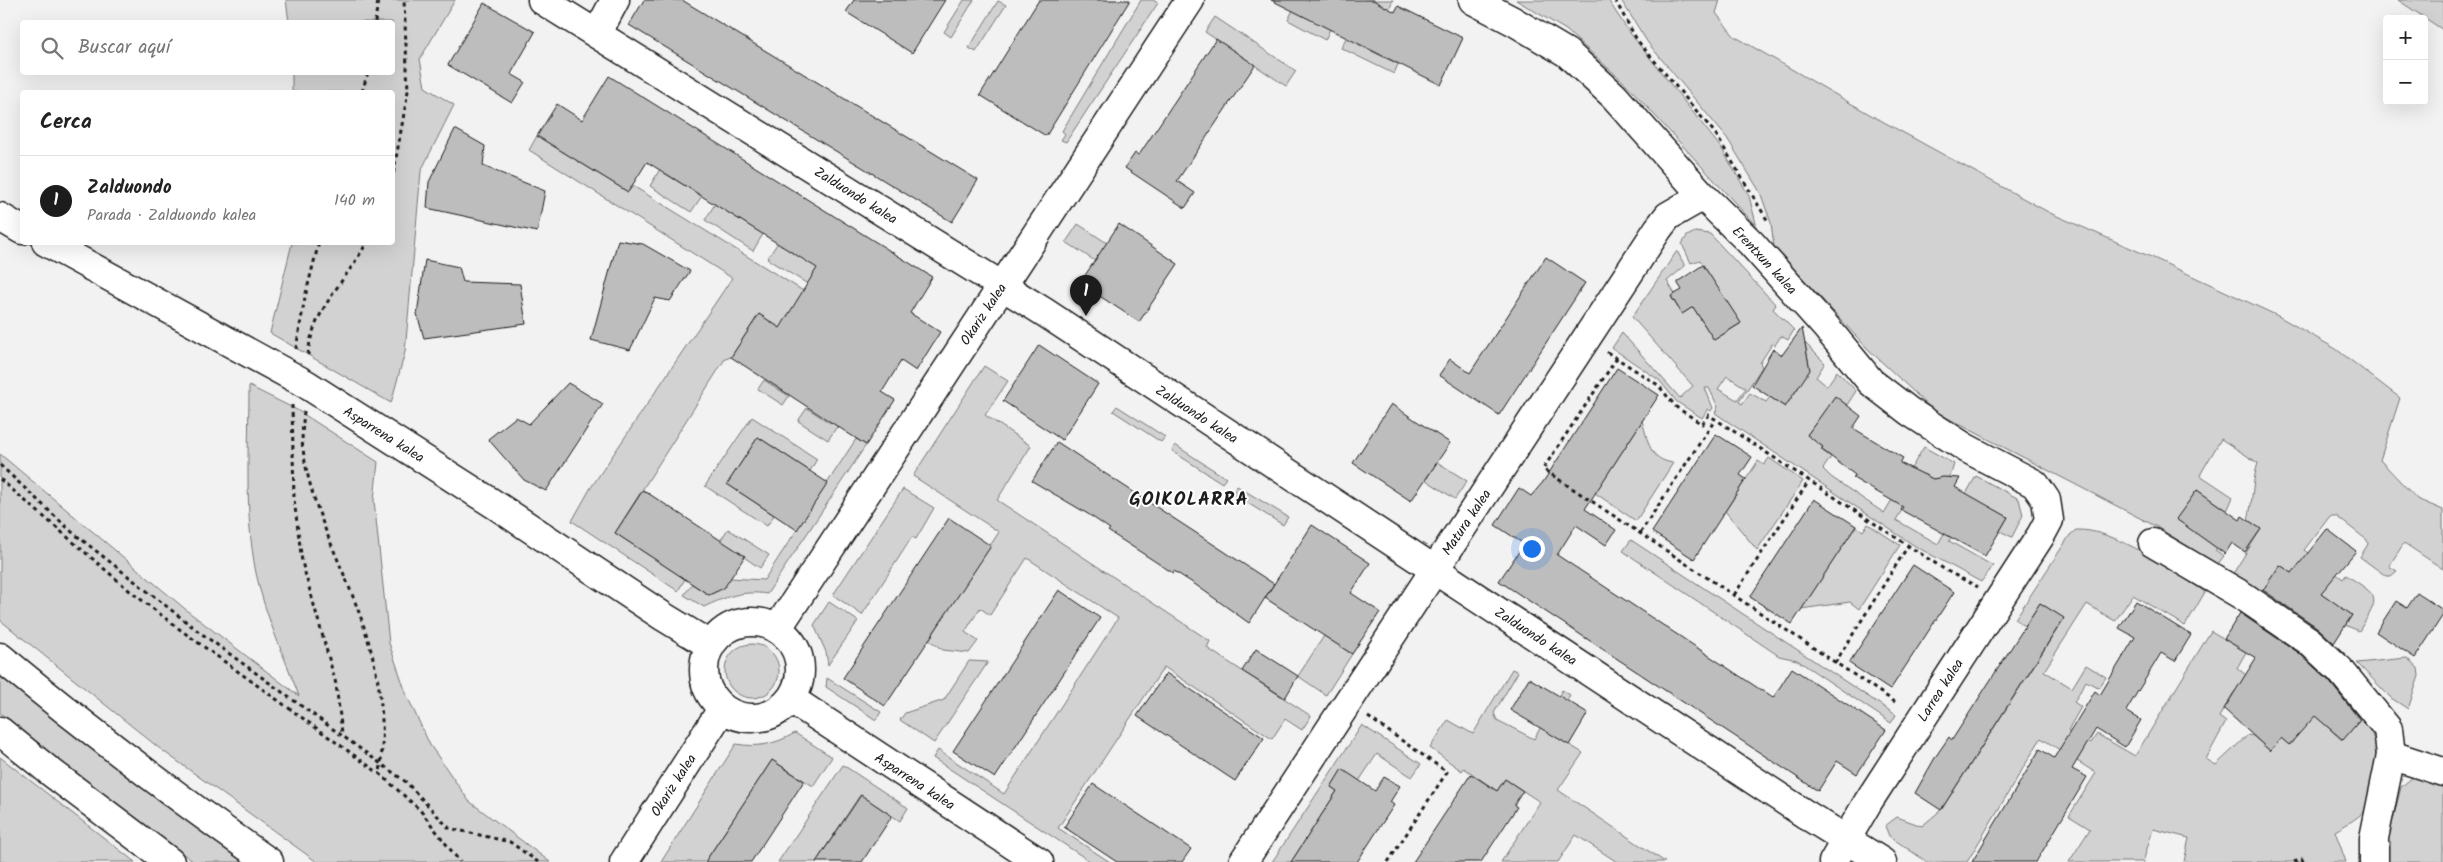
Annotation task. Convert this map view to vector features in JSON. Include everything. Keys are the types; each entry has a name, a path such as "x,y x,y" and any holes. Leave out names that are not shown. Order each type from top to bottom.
{"street":[{"name":"Zalduondo kalea","path":"542,0 1002,286 1434,569 1839,851 1882,862"},
{"path":"597,34 615,0"},
{"name":"Okariz kalea","path":"777,628 1190,0"},
{"name":"Erentxun kalea","path":"1473,0 1514,21 1567,54 1614,96 1703,196 1750,243 1826,327 1871,382 1910,412 1966,448 2036,484 2046,500 2050,520"},
{"name":"Matura kalea","path":"1243,862 1658,229 1668,216 1703,196"},
{"path":"0,218 20,229"},
{"name":"Asparrena kalea","path":"51,245 298,380 497,506 664,617 710,645"},
{"name":"Larrea kalea","path":"1839,851 2050,520"},
{"path":"2153,543 2243,596 2309,640 2340,670 2388,730 2392,755 2374,838 2374,862"},
{"path":"759,622 777,628 788,638 796,651 800,666 798,682 791,699 779,710 760,718 740,717 722,709 711,696 704,679 704,661 710,645 723,631 740,623 759,622"},
{"path":"0,657 80,723 188,805 269,862"},
{"name":"Asparrena kalea","path":"791,699 1039,862"},
{"name":"Okariz kalea","path":"624,862 722,709"},
{"path":"0,731 48,770 170,862"},
{"path":"2392,755 2443,772"}],"path":[{"path":"375,20 378,0"},
{"path":"395,164 408,91 404,0"},
{"path":"1615,0 1637,40 1715,133 1770,224"},
{"path":"363,90 367,75"},
{"path":"318,245 305,297 298,380 294,500 302,562 336,684 342,734"},
{"path":"365,245 316,320 298,380 302,448 316,509 370,646 382,703 380,774"},
{"path":"1603,349 1658,385 1676,407 1702,424 1709,415 1947,571 1984,591"},
{"path":"1617,358 1543,469 1895,702"},
{"path":"1640,533 1715,420"},
{"path":"0,465 88,544 198,631 406,782 449,828 510,842 538,862"},
{"path":"0,479 130,591 175,626 272,698 380,774 420,810 460,862"},
{"path":"1734,596 1809,481"},
{"path":"1835,663 1908,546"},
{"path":"1364,713 1447,772 1388,862"},
{"path":"2294,862 2302,859 2303,862"}],"shaded area":[{"path":"286,0 455,0 420,59 425,87 454,105 421,171 405,352 391,403 270,333 292,245 395,245 395,90 292,90 292,75 395,75 395,20 289,20"},
{"path":"964,0 974,0 951,37 944,32"},
{"path":"1141,0 1153,0 1158,3 1066,142 1061,140 1065,134 1062,131"},
{"path":"1298,0 1330,29 1325,40 1288,20"},
{"path":"1365,0 1393,0 1389,9 1378,3 1359,45 1398,64 1394,74 1341,48"},
{"path":"1516,0 1608,0 1627,29 1722,149 1749,196 1757,227 1627,85 1566,30"},
{"path":"1621,0 1720,0 1716,13 1734,36 1871,115 2050,213 2158,260 2278,316 2336,349 2400,398 2380,460 2417,499 2443,510 2443,569 2404,543 2389,566 2397,571 2391,576 2386,576 2360,557 2368,544 2367,540 2336,516 2330,516 2304,550 2343,579 2346,575 2371,593 2374,598 2374,604 2359,631 2345,625 2352,615 2280,565 2262,592 2275,601 2229,580 2261,529 2248,520 2258,463 2221,439 2200,475 2233,497 2227,511 2197,490 2177,519 2217,548 2215,550 2224,556 2213,570 2189,555 2192,549 2157,527 1934,411 1867,348 1774,247 1771,223 1760,192 1727,138 1648,43"},
{"path":"2398,0 2443,0 2443,30 2428,20 2428,15 2420,15"},
{"path":"998,1 1006,5 976,52 969,48"},
{"path":"1215,17 1296,71 1286,86 1205,32"},
{"path":"537,136 628,192 633,186 818,300 867,382 828,440 798,421 807,408 830,423 858,380 759,314 731,357 725,359 615,533 685,579 678,591 572,521 590,489 732,278 529,150"},
{"path":"663,164 664,173 702,196 691,212 650,186"},
{"path":"718,199 719,207 763,234 753,251 705,220"},
{"path":"1078,224 1107,243 1095,261 1066,242"},
{"path":"1695,232 1710,234 1776,305 1773,309 1794,330 1788,340 1781,336 1775,345 1772,344 1760,363 1762,367 1739,402 1742,404 1750,393 1766,402 1770,397 1785,407 1801,384 1791,377 1809,365 1805,343 1825,363 1816,377 1827,386 1837,371 1856,391 1847,405 1835,397 1807,435 1823,447 1821,450 1831,457 1823,469 1831,477 1884,513 1924,447 1954,464 1950,477 1933,479 1923,474 1896,520 1938,544 1976,476 2019,499 2023,515 2012,537 2000,531 2008,517 1973,498 1949,541 1993,566 1981,582 1915,546 1715,413 1718,407 1709,388 1705,388 1713,408 1711,411 1708,409 1702,418 1677,402 1659,380 1612,348 1622,333 1680,398 1693,386 1632,317 1677,251 1685,266 1667,281 1675,294 1671,297 1682,314 1693,307 1714,340 1740,324 1700,260 1691,263 1682,244 1687,236","holes":["1727,376 1746,388 1737,400 1718,389"]},
{"path":"781,238 822,271 837,302 767,259"},
{"path":"984,366 1008,381 985,415 1031,446 997,500 1210,641 1207,648 1311,716 1302,730 1285,719 1272,739 1164,667 1058,828 1110,862 1091,862 933,758 938,750 1004,794 1118,618 1027,558 990,615 980,608 965,632 978,641 969,653 943,650 929,640 999,532 913,476"},
{"path":"764,380 789,396 783,405 758,389"},
{"path":"249,386 297,410 378,462 374,500 389,643 407,696 430,745 469,801 550,862 317,862 159,748 0,620 0,454 190,613 299,696 264,605 252,550 248,480"},
{"path":"1117,406 1165,437 1161,442 1113,411"},
{"path":"752,417 817,459 810,471 758,437 727,484 774,515 767,526 705,486"},
{"path":"1642,421 1648,442 1654,453 1659,458 1673,463 1636,521 1595,493"},
{"path":"856,439 866,445 767,594 750,593 734,595 704,607 684,595 692,584 709,595 719,590 730,578 764,580"},
{"path":"1175,445 1226,478 1222,483 1172,451"},
{"path":"1769,458 1803,481 1757,550 1725,511 1758,461 1764,465"},
{"path":"1437,462 1467,481 1455,499 1426,480"},
{"path":"1237,486 1288,517 1283,525 1233,494"},
{"path":"903,489 934,508 916,539 912,537 862,615 833,595"},
{"path":"1868,524 1900,545 1859,609 1850,602 1801,609 1856,526 1863,531"},
{"path":"728,529 769,555 760,568 720,541"},
{"path":"2076,530 2091,531 2125,543 2161,563 2205,592 2185,626 2133,595 2115,621 2087,604 2044,671 2072,688 2086,665 2106,677 2099,688 2086,681 2074,702 2081,707 2068,730 2091,743 2097,734 2135,756 2211,631 2246,652 2237,668 2254,681 2234,692 2219,717 2226,722 2206,759 2216,765 2248,735 2253,736 2270,751 2281,738 2290,745 2294,740 2291,737 2308,709 2342,740 2363,717 2375,743 2377,759 2376,777 2369,806 2366,810 2335,831 2346,862 2184,862 2189,838 2153,829 2143,862 2069,862 2090,829 2069,816 2096,773 2041,738 1967,862 1927,862 1889,836 1885,826 1897,817 1922,826 1941,810 2064,619 2040,603 2025,626 2015,619 2070,535"},
{"path":"1631,540 1896,715 1891,723 1797,660 1779,656 1623,551"},
{"path":"829,602 858,621 828,665 826,652 814,625"},
{"path":"1324,636 1352,654 1326,695 1298,676"},
{"path":"752,644 762,646 771,652 777,661 779,671 777,681 771,690 762,696 752,698 742,696 733,690 727,681 725,671 727,661 733,652 742,646"},
{"path":"2407,658 2418,668 2419,676 2408,709 2391,698 2357,663"},
{"path":"969,661 988,662 934,743 900,720 905,713 944,700"},
{"path":"1512,669 1518,672 1494,713 1497,720 1534,739 1562,690 1570,695 1548,732 1583,753 1558,790 1665,862 1617,862 1576,835 1558,862 1501,862 1540,802 1505,779 1497,791 1464,768 1462,771 1430,748 1448,720 1473,734"},
{"path":"0,674 94,751 245,862 194,862 81,778 0,713"},
{"path":"827,678 881,712 876,720 826,687"},
{"path":"1362,725 1421,764 1412,777 1377,754 1359,781 1342,770 1331,787 1337,791 1291,862 1272,862"},
{"path":"795,733 832,757 813,786 772,760 705,862 661,862 736,744 752,746 767,744"},
{"path":"0,757 135,862 0,862"},
{"path":"843,765 908,808 900,821 860,795 816,862 778,862"},
{"path":"2413,777 2443,781 2443,862 2388,862 2387,844 2401,787"}],"building":[{"path":"644,0 682,0 978,180 952,222 629,25"},
{"path":"854,0 945,0 912,53 846,12"},
{"path":"1039,0 1130,0 1046,136 980,95"},
{"path":"1271,0 1373,0 1395,12 1398,6 1463,38 1441,85"},
{"path":"484,3 535,32 511,74 525,82 512,103 448,65"},
{"path":"1216,39 1255,65 1177,181 1195,193 1185,208 1125,168 1135,153 1139,155"},
{"path":"609,76 932,277 910,313 940,332 916,371 901,361 882,392 895,400 866,445 731,357 759,314 780,328 817,268 647,162 628,192 537,136 557,104 582,120"},
{"path":"455,129 485,146 483,166 545,191 537,232 427,208 429,182"},
{"path":"1119,224 1178,264 1139,322 1080,283"},
{"path":"618,240 643,244 690,271 670,301 655,298 630,350 591,340"},
{"path":"1546,257 1585,283 1499,415 1439,375 1450,359 1470,373"},
{"path":"425,260 459,267 463,282 520,284 526,324 424,338 417,314"},
{"path":"1703,265 1741,323 1714,340 1693,307 1682,314 1671,296 1682,290 1677,282"},
{"path":"1802,328 1810,370 1785,407 1752,385 1773,349 1782,355"},
{"path":"1039,345 1098,384 1062,440 1003,401"},
{"path":"1617,368 1659,395 1585,509 1616,530 1606,545 1576,525 1557,555 1773,698 1792,668 1886,730 1857,774 1837,761 1818,791 1499,581 1524,544 1495,525 1519,488 1531,496 1543,482"},
{"path":"568,383 603,404 546,491 524,480 488,439 516,417 529,424"},
{"path":"1835,396 1861,416 1853,428 1903,458 1900,463 1933,479 1943,477 1960,478 1955,487 2008,517 1985,556 1901,510 1903,507 1853,478 1855,475 1821,449 1823,447 1807,435"},
{"path":"1391,404 1450,443 1411,501 1353,463"},
{"path":"1716,434 1752,457 1740,475 1746,479 1694,559 1652,532"},
{"path":"758,437 828,483 797,530 727,484"},
{"path":"1057,442 1274,584 1249,623 1196,585 1174,571 1173,573 1108,531 1110,529 1088,514 1032,481"},
{"path":"643,490 745,556 724,588 709,595 615,533"},
{"path":"2197,490 2240,520 2242,516 2261,529 2245,552 2232,543 2225,554 2176,519"},
{"path":"1814,499 1856,526 1792,624 1750,597"},
{"path":"949,518 991,546 885,706 843,678"},
{"path":"1312,525 1370,563 1351,593 1380,612 1352,654 1265,598"},
{"path":"2327,529 2356,551 2321,593 2352,615 2334,643 2318,628 2263,590 2280,565 2292,573"},
{"path":"1913,565 1954,592 1890,690 1849,663"},
{"path":"1059,590 1100,618 995,778 953,751"},
{"path":"2417,593 2443,610 2443,615 2415,658 2376,632 2396,601 2407,608"},
{"path":"2136,601 2191,635 2175,661 2161,653 2126,711 2141,720 2125,747 2096,729 2072,769 2087,777 2036,862 1972,862 2040,749 2054,758 2095,691 2100,695 2135,637 2119,628"},
{"path":"2040,603 2064,618 1941,810 1915,793 1936,756 1949,737 1952,740"},
{"path":"2240,613 2299,653 2329,681 2360,720 2343,740 2315,716 2289,745 2281,738 2270,751 2224,709 2256,658 2224,639"},
{"path":"1256,649 1298,676 1285,698 1242,671"},
{"path":"1166,673 1264,738 1235,781 1137,716"},
{"path":"1529,678 1588,713 1569,745 1510,710"},
{"path":"772,760 804,781 751,862 705,862"},
{"path":"1342,769 1375,791 1384,777 1400,786 1390,802 1394,805 1357,862 1291,862 1337,791 1331,787"},
{"path":"1471,774 1497,791 1505,779 1523,791 1514,805 1517,807 1481,862 1413,862"},
{"path":"1093,784 1191,849 1182,862 1117,862 1064,827"},
{"path":"861,795 892,816 862,862 816,862"}],"place":[{"name":"Zalduondo","path":"1086,316"}],"district":[{"name":"GOIKOLARRA","path":"1189,498"}]}
